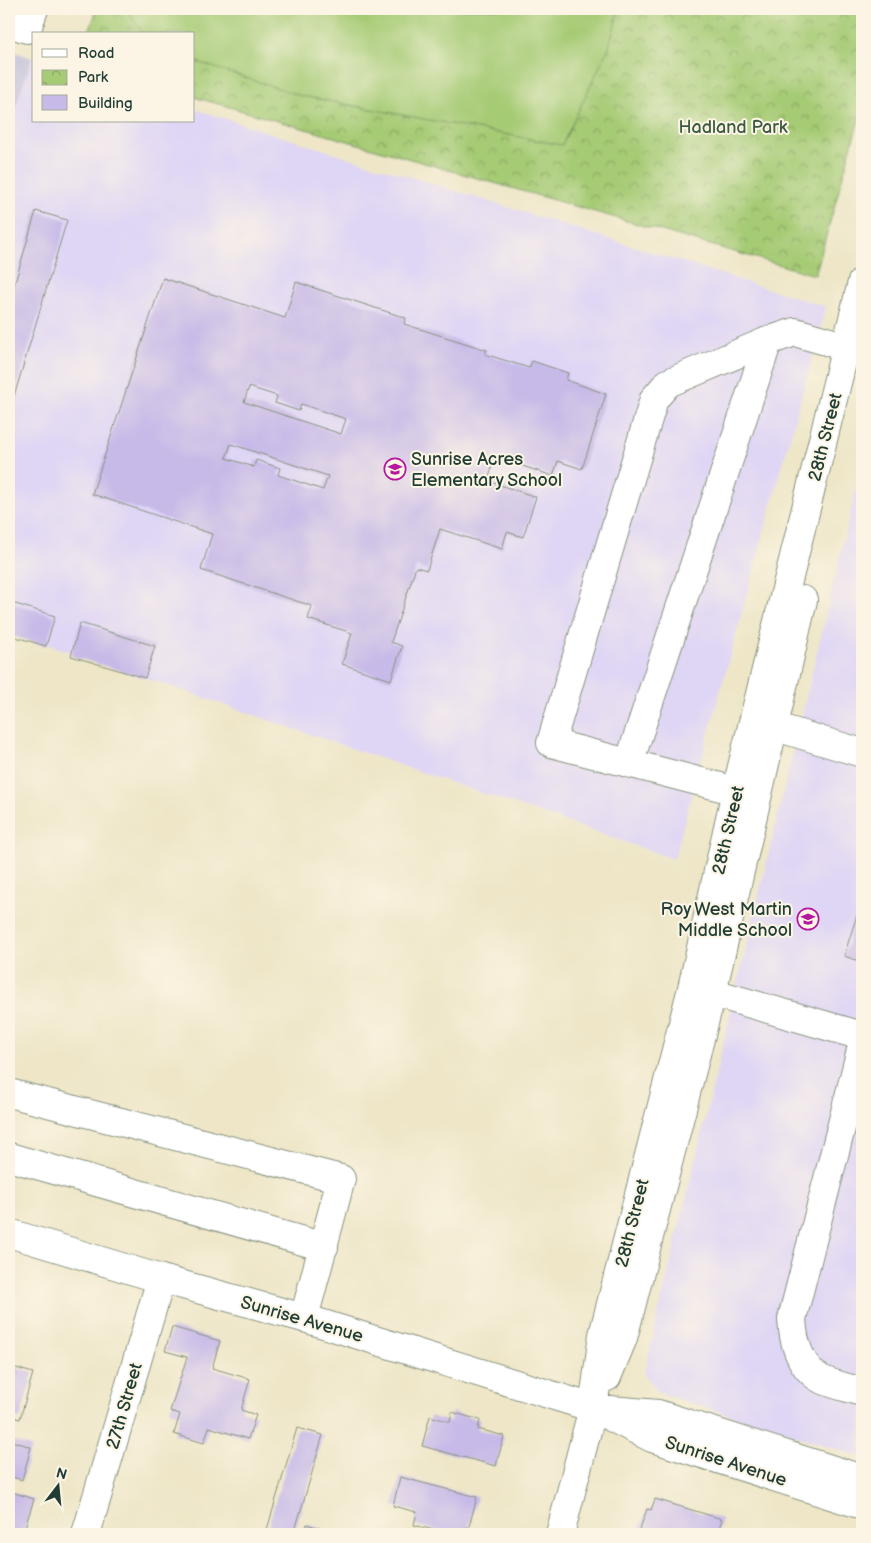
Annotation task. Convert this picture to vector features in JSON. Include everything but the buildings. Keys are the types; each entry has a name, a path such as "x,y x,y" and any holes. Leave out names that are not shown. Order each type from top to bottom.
{"street":[{"name":"28th Street","path":"560,1534 594,1408 623,1338 702,990 774,726 855,348 862,282"},
{"path":"736,791 551,743 654,399 668,383 768,341 795,332 855,348"},
{"path":"629,763 768,341"},
{"name":"28th Street","path":"702,990 736,791 855,348"},
{"path":"774,726 862,753"},
{"path":"702,990 862,1036"},
{"path":"862,1046 792,1319 792,1333 803,1361 812,1372 821,1379 862,1392"},
{"path":"9,1093 341,1179 304,1318"},
{"path":"9,1157 324,1247"},
{"name":"Sunrise Avenue","path":"9,1233 161,1279 304,1318 594,1408 652,1438 862,1505"},
{"name":"27th Street","path":"86,1534 161,1279"},
{"name":"Sunrise Avenue","path":"594,1408 658,1414 862,1480"}],"shaded area":[{"path":"9,50 32,58 9,126"},
{"name":"Sunrise Acres Elementary School","path":"32,58 32,122 195,122 195,109 826,307 674,859 9,631 9,126"},
{"name":"Roy West Martin Middle School","path":"862,464 862,1457 659,1393 644,1374"}],"green space":[{"name":"Hadland Park","path":"97,9 862,9 862,109 815,275 195,97 195,32 89,32"},
{"path":"129,9 619,9 609,47 562,145 302,96 195,61 195,32 142,32 128,11"}],"place":[{"name":"Sunrise Acres Elementary School","path":"395,469"},
{"name":"Roy West Martin Middle School","path":"808,919"}]}
